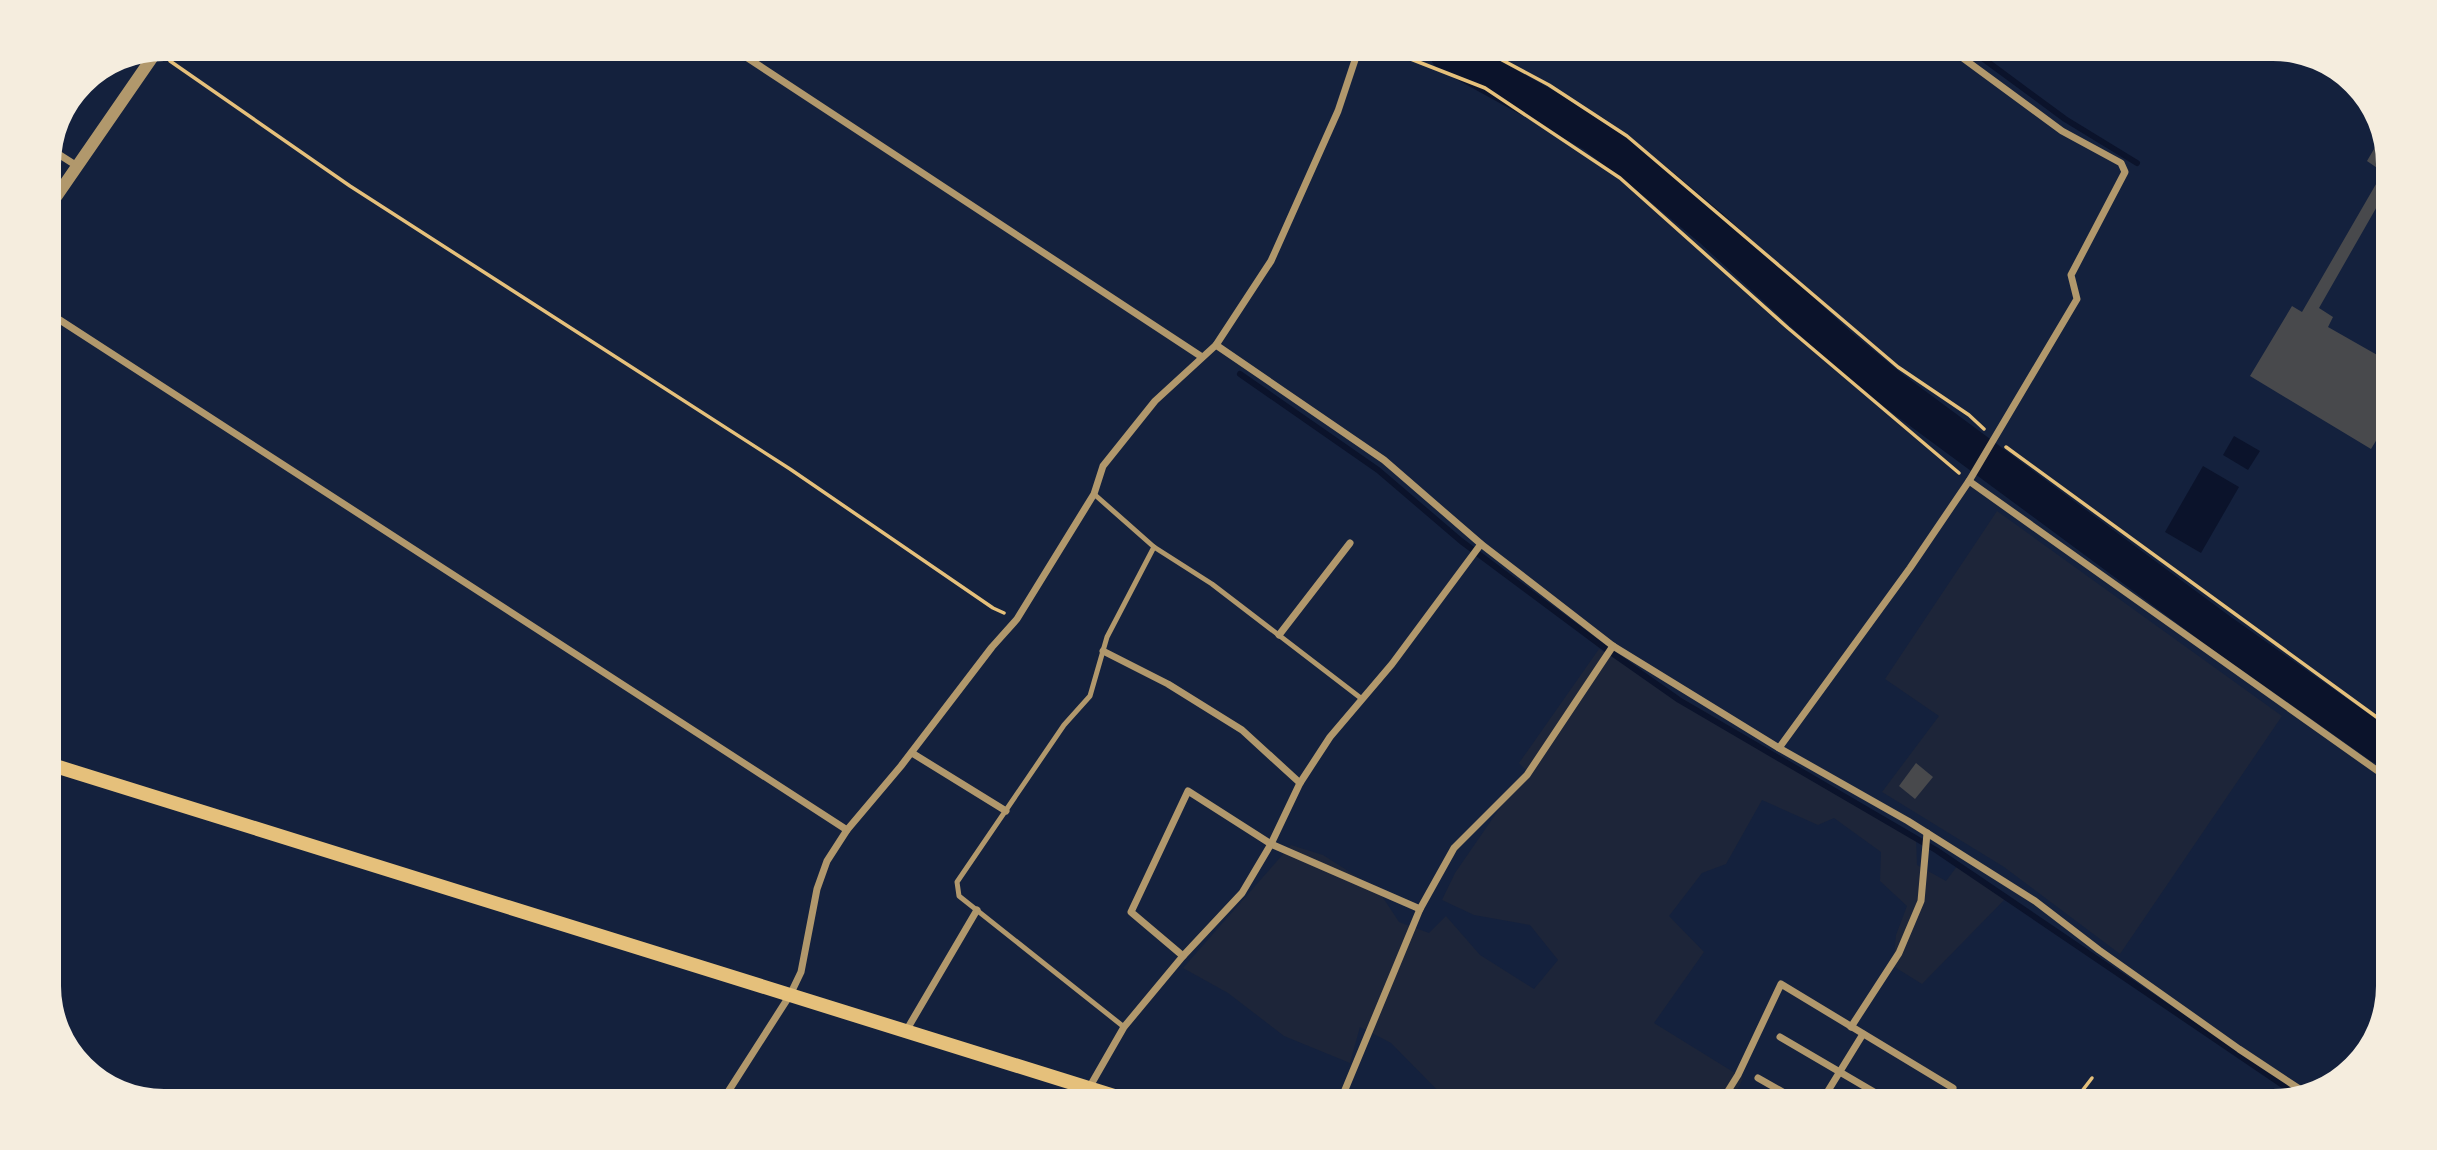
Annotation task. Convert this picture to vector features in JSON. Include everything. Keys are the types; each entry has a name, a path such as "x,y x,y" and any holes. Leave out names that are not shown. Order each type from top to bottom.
{"main road":[{"path":"61,768 1092,1089"}],"street":[{"path":"752,61 1202,358"},
{"path":"730,1089 790,995 801,972 817,890 827,860 846,830 912,753 992,647 1017,619 1094,494 1103,466 1155,401 1216,345 1271,261 1338,111 1355,61"},
{"path":"1779,748 1910,568 1969,481 2077,299 2071,275 2125,172 2121,163 2062,131 1967,61"},
{"path":"61,189 149,63"},
{"path":"61,156 77,166"},
{"path":"61,321 846,830"},
{"path":"1216,345 1384,460 1481,544 1613,646 1779,748 1927,833 2035,901 2217,1034 2295,1086"},
{"path":"1969,481 2376,770"},
{"path":"1279,635 1350,543"},
{"path":"1089,1088 1124,1027 1183,956 1242,892 1271,845 1300,783 1330,737 1392,664 1481,544"},
{"path":"1345,1089 1420,909 1454,848 1527,775 1613,646"},
{"path":"1103,652 1168,684 1242,730 1300,783"},
{"path":"912,753 1006,811"},
{"path":"1183,956 1131,912 1188,791 1271,845 1420,909"},
{"path":"1851,1027 1899,953 1920,901 1927,833"},
{"path":"905,1031 977,910"},
{"path":"1729,1089 1781,984 1951,1089"},
{"path":"1829,1089 1863,1034"},
{"path":"1780,1037 1869,1089"},
{"path":"1758,1078 1777,1089"}],"lane":[{"path":"1094,494 1154,547 1212,584 1362,699"},
{"path":"1124,1027 958,896 957,882 1064,725 1090,696 1103,652 1119,614 1154,547"}],"path":[{"path":"169,61 350,186 790,469 993,608 1017,619"},
{"path":"1416,61 1485,88 1620,178 1788,328 1969,481"},
{"path":"1504,61 1549,85 1627,136 1898,367 1969,415 1992,440 2376,717"},
{"path":"2084,1089 2092,1078"}],"shaded area":[{"path":"2234,436 2260,451 2248,470 2223,455"},
{"path":"2203,466 2239,487 2201,553 2165,532"},
{"path":"1997,511 2282,716 2120,954 2004,867 1882,792 1939,716 1885,679"},
{"path":"1599,649 1916,836 1917,865 1946,881 1958,865 2006,898 1922,984 1893,966 1896,935 1907,906 1880,881 1881,852 1834,818 1818,825 1762,800 1726,864 1702,873 1669,916 1704,952 1654,1023 1743,1078 1738,1089 1436,1089 1391,1043 1360,1027 1350,1063 1284,1036 1228,993 1183,968 1291,845 1323,855 1378,890 1399,922 1429,933 1446,916 1480,955 1534,989 1558,960 1530,925 1474,915 1442,900 1455,873 1526,770 1519,763"}],"building":[{"path":"2375,148 2376,167 2367,161"},
{"path":"2376,184 2376,208 2319,308 2333,317 2328,327 2376,354 2376,441 2371,449 2250,376 2292,306 2302,312"},
{"path":"1916,763 1933,777 1915,799 1899,786"}],"waterway":[{"path":"1462,61 1594,134 1712,229 1839,346 1894,391 2220,632 2376,742"},
{"path":"1986,61 2065,119 2137,163"},
{"path":"1240,374 1378,470 1461,541 1679,700 1936,850 2287,1088"}]}
